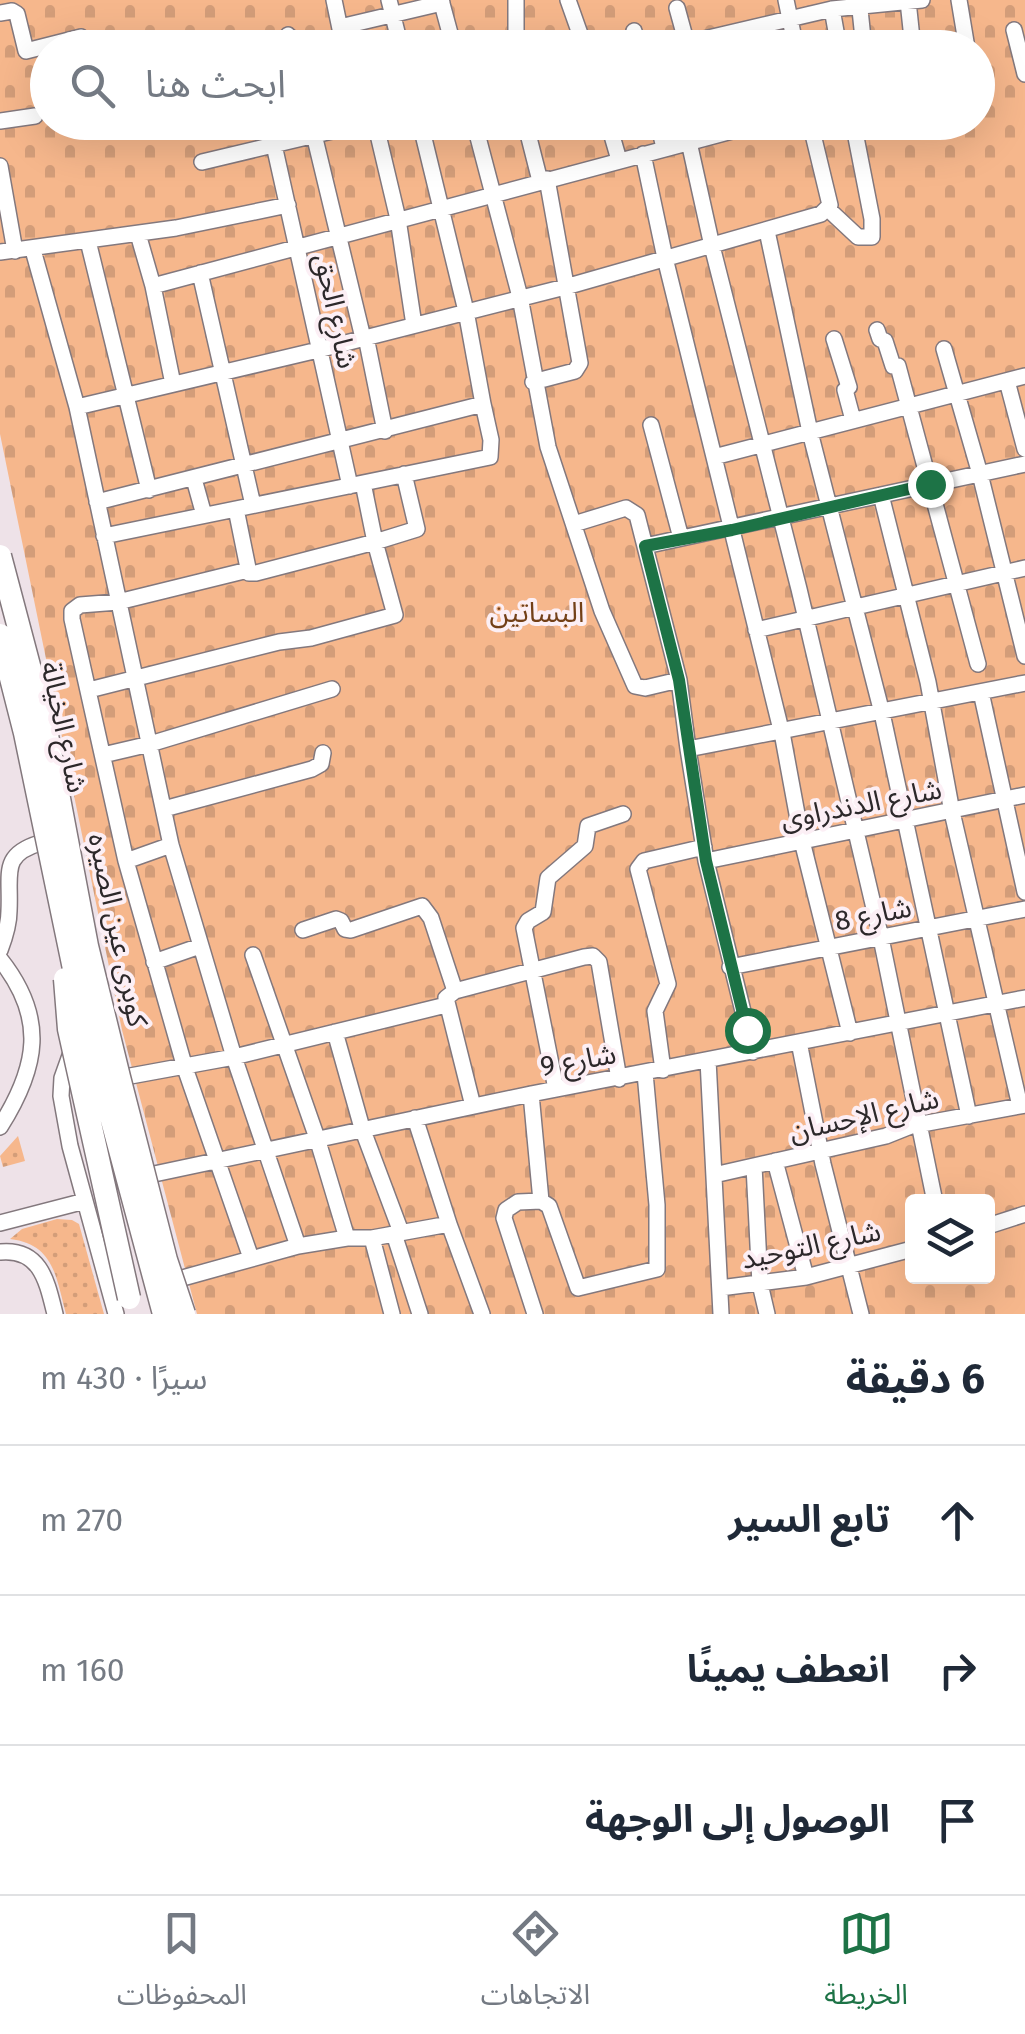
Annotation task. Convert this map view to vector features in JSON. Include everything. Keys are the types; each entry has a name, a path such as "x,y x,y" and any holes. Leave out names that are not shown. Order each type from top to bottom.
{"highway":[{"name":"كوبرى عين الصيره","path":"0,557 46,730 88,946 115,1060 181,1314"},
{"name":"كوبرى عين الصيره","path":"0,636 25,733 68,951 161,1314"},
{"path":"68,951 64,990 69,1030 122,1306"}],"street":[{"path":"334,0 340,28 390,7 441,2 449,30"},
{"path":"516,0 516,30"},
{"path":"568,0 579,30"},
{"path":"786,0 793,30"},
{"path":"734,30 859,3 922,0"},
{"path":"959,0 963,30"},
{"path":"908,1 911,30"},
{"path":"859,3 862,30"},
{"path":"676,8 683,30"},
{"path":"832,9 836,30"},
{"path":"0,13 17,14 23,48 30,51"},
{"path":"1014,30 1025,74"},
{"path":"0,122 30,117"},
{"path":"202,162 286,140"},
{"path":"316,140 386,430"},
{"path":"373,140 398,219 414,324"},
{"path":"104,536 490,456 491,440 466,311 425,140"},
{"path":"479,140 520,296 548,447 602,611 635,686 645,688 679,680"},
{"path":"530,140 544,180 569,286 580,366 575,371 534,382"},
{"path":"613,140 619,160"},
{"path":"662,140 664,148"},
{"path":"153,286 696,140"},
{"path":"815,140 828,209 858,237 872,237 857,140"},
{"path":"689,142 882,938 933,1194"},
{"name":"شارع الحق","path":"136,678 395,615 375,542 339,442 274,145"},
{"path":"643,154 850,1033"},
{"path":"0,166 7,252 138,234 288,205"},
{"path":"77,407 569,286 805,220 828,209"},
{"path":"767,231 810,432 882,713 969,1116"},
{"path":"138,234 173,384"},
{"path":"88,242 149,490"},
{"path":"33,250 77,407 172,845 234,1057 298,1246"},
{"path":"200,273 253,505"},
{"path":"877,330 892,366 898,366 978,664"},
{"path":"834,339 853,420"},
{"path":"944,349 1025,656"},
{"path":"714,458 1025,376"},
{"path":"1007,381 1025,448"},
{"path":"97,502 483,404"},
{"path":"650,425 682,538"},
{"path":"645,546 1025,464"},
{"path":"251,1258 186,1068 126,861 72,611 80,605 118,602 248,570 256,573 417,528 404,474"},
{"path":"194,480 204,515"},
{"path":"880,495 932,703 952,812 1023,1106"},
{"path":"574,524 631,508 637,515 679,680 705,854 753,1052"},
{"path":"236,509 248,570"},
{"name":"شارع الخيالة","path":"0,557 114,1079 168,1282 181,1314"},
{"path":"756,630 1025,568"},
{"name":"شارع الخيالة","path":"0,652 79,1032 161,1314"},
{"path":"89,690 136,678"},
{"path":"688,749 1025,682"},
{"path":"103,755 332,689"},
{"path":"981,692 1025,892"},
{"path":"164,809 312,769 321,764 323,754"},
{"name":"شارع الدندراوى","path":"663,1070 655,1011 668,984 638,869 644,862 802,842 1025,796"},
{"path":"556,1089 524,928 543,912 548,878 585,846 588,826 623,814"},
{"path":"126,861 172,845"},
{"path":"0,950 10,909 7,861 22,847 64,848"},
{"path":"303,930 336,919 345,929 352,930 422,906 432,918 474,1106"},
{"name":"شارع 8","path":"730,967 1025,909"},
{"path":"154,962 200,946"},
{"path":"252,955 317,1138 347,1238"},
{"path":"114,1079 186,1068 335,1032 584,956 596,958 619,1078"},
{"path":"0,959 24,997 33,1044 30,1068 0,1127"},
{"name":"شارع 9","path":"140,1177 530,1094 1025,998"},
{"path":"79,1032 62,1078 60,1096 85,1200 122,1306"},
{"path":"335,1032 420,1314"},
{"path":"799,1042 861,1314"},
{"path":"708,1060 721,1314"},
{"path":"535,1314 504,1213 518,1202 541,1201 549,1206 578,1288 657,1269 657,1205 645,1073"},
{"path":"530,1094 541,1201"},
{"name":"شارع الإحسان","path":"714,1175 919,1126 1023,1106"},
{"path":"415,1118 478,1313"},
{"path":"775,1161 806,1277"},
{"path":"754,1166 760,1284 766,1314"},
{"path":"0,1224 85,1200"},
{"path":"995,1224 1025,1214"},
{"path":"168,1282 298,1246 450,1224"},
{"path":"372,1238 392,1314"},
{"name":"شارع التوحيد","path":"720,1288 806,1277 905,1250"},
{"path":"0,1252 25,1254 41,1267 55,1314"}],"green space":[{"name":"البساتين","path":"0,0 1025,0 1025,1314 197,1314 122,1030 0,434"},
{"path":"18,1136 25,1161 3,1167 0,1156"},
{"path":"57,1219 79,1224 104,1314 66,1314 51,1264 36,1248 10,1239 22,1229"}],"route":[{"path":"747,1030 706,861 679,680 645,546 930,484"}]}
